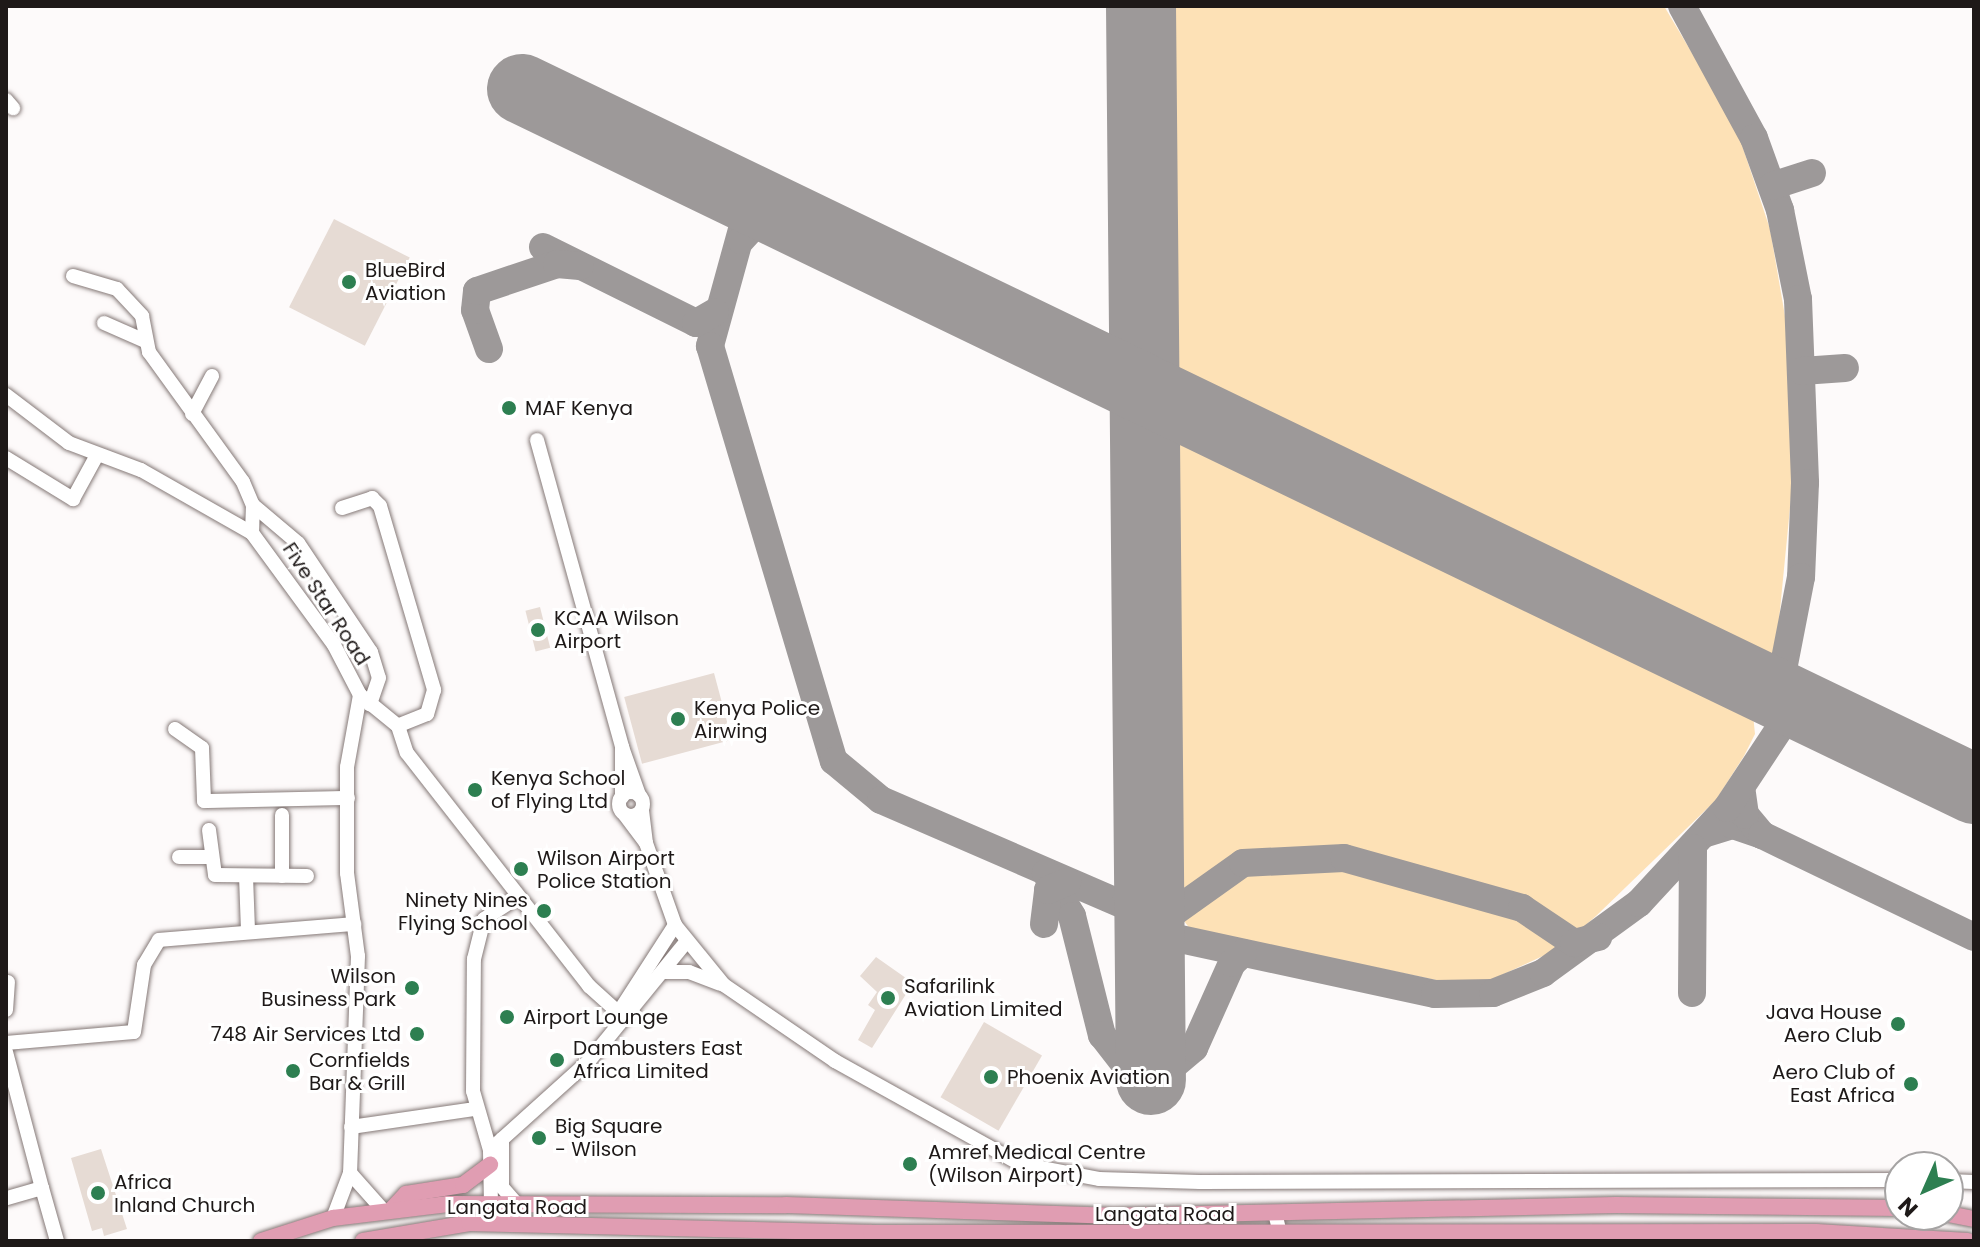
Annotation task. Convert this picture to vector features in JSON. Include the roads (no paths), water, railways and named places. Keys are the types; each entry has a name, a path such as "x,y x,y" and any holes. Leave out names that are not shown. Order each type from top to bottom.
{"main road":[{"path":"388,1209 406,1194 463,1185 490,1158"},
{"name":"Langata Road","path":"261,1241 330,1219 388,1209 491,1204 786,1205 1110,1216 1616,1205 1884,1208"},
{"path":"786,1205 786,1232"},
{"path":"871,1207 871,1233"},
{"name":"Langata Road","path":"281,1241 330,1219"},
{"name":"Langata Road","path":"363,1241 469,1223 786,1232 1280,1237 1786,1232 1968,1241"}],"street":[{"path":"73,276 123,293 144,319 145,341 253,505 298,543 371,652 379,678 365,700 398,726 407,753 516,898 616,1010 633,1012"},
{"path":"104,323 145,341"},
{"path":"192,414 212,376"},
{"name":"Five Star Road","path":"6,395 57,436 194,496 252,533 334,645 365,700 348,751 347,873 354,924 350,1173 330,1219"},
{"path":"537,440 622,747 641,802 646,843 675,925 724,985 772,1022 990,1152 1046,1170 1099,1179 1262,1183 1884,1180"},
{"path":"6,458 73,499 97,455"},
{"path":"342,508 372,498 380,506 434,690 427,714 398,726"},
{"path":"252,533 253,505"},
{"path":"175,729 202,748 204,801 348,798"},
{"path":"622,747 625,815 646,843"},
{"path":"622,797 641,802"},
{"path":"625,815 641,802"},
{"path":"282,815 282,876"},
{"path":"209,830 209,857 215,875 307,876"},
{"path":"179,857 209,857"},
{"path":"246,876 248,931"},
{"path":"491,1204 490,1158 474,1109 475,945 484,919 516,898"},
{"path":"6,1043 134,1032 144,965 159,940 354,924"},
{"path":"613,1031 616,1010 675,925"},
{"path":"490,1158 502,1139 589,1061 633,1012 686,942"},
{"path":"663,972 689,972 724,985"},
{"path":"6,1010 8,982"},
{"path":"6,1052 57,1241"},
{"path":"351,1127 474,1109"},
{"path":"502,1139 502,1187 517,1204"},
{"path":"350,1173 388,1209"},
{"path":"6,1198 42,1188"},
{"path":"1275,1213 1280,1237"}],"place":[{"name":"BlueBird Aviation","path":"349,282"},
{"name":"MAF Kenya","path":"509,408"},
{"name":"KCAA Wilson Airport","path":"538,630"},
{"name":"Kenya Police Airwing","path":"678,719"},
{"name":"Kenya School of Flying Ltd","path":"475,790"},
{"name":"Wilson Airport Police Station","path":"521,869"},
{"name":"Ninety Nines Flying School","path":"544,911"},
{"name":"Wilson Business Park","path":"412,988"},
{"name":"Safarilink Aviation Limited","path":"888,998"},
{"name":"Airport Lounge","path":"507,1017"},
{"name":"Java House Aero Club","path":"1898,1024"},
{"name":"748 Air Services Ltd","path":"417,1034"},
{"name":"Dambusters East Africa Limited","path":"557,1060"},
{"name":"Cornfields Bar & Grill","path":"293,1071"},
{"name":"Phoenix Aviation","path":"991,1077"},
{"name":"Aero Club of East Africa","path":"1911,1084"},
{"name":"Big Square - Wilson","path":"539,1138"},
{"name":"Amref Medical Centre (Wilson Airport)","path":"910,1164"},
{"name":"Africa Inland Church","path":"98,1193"}]}
